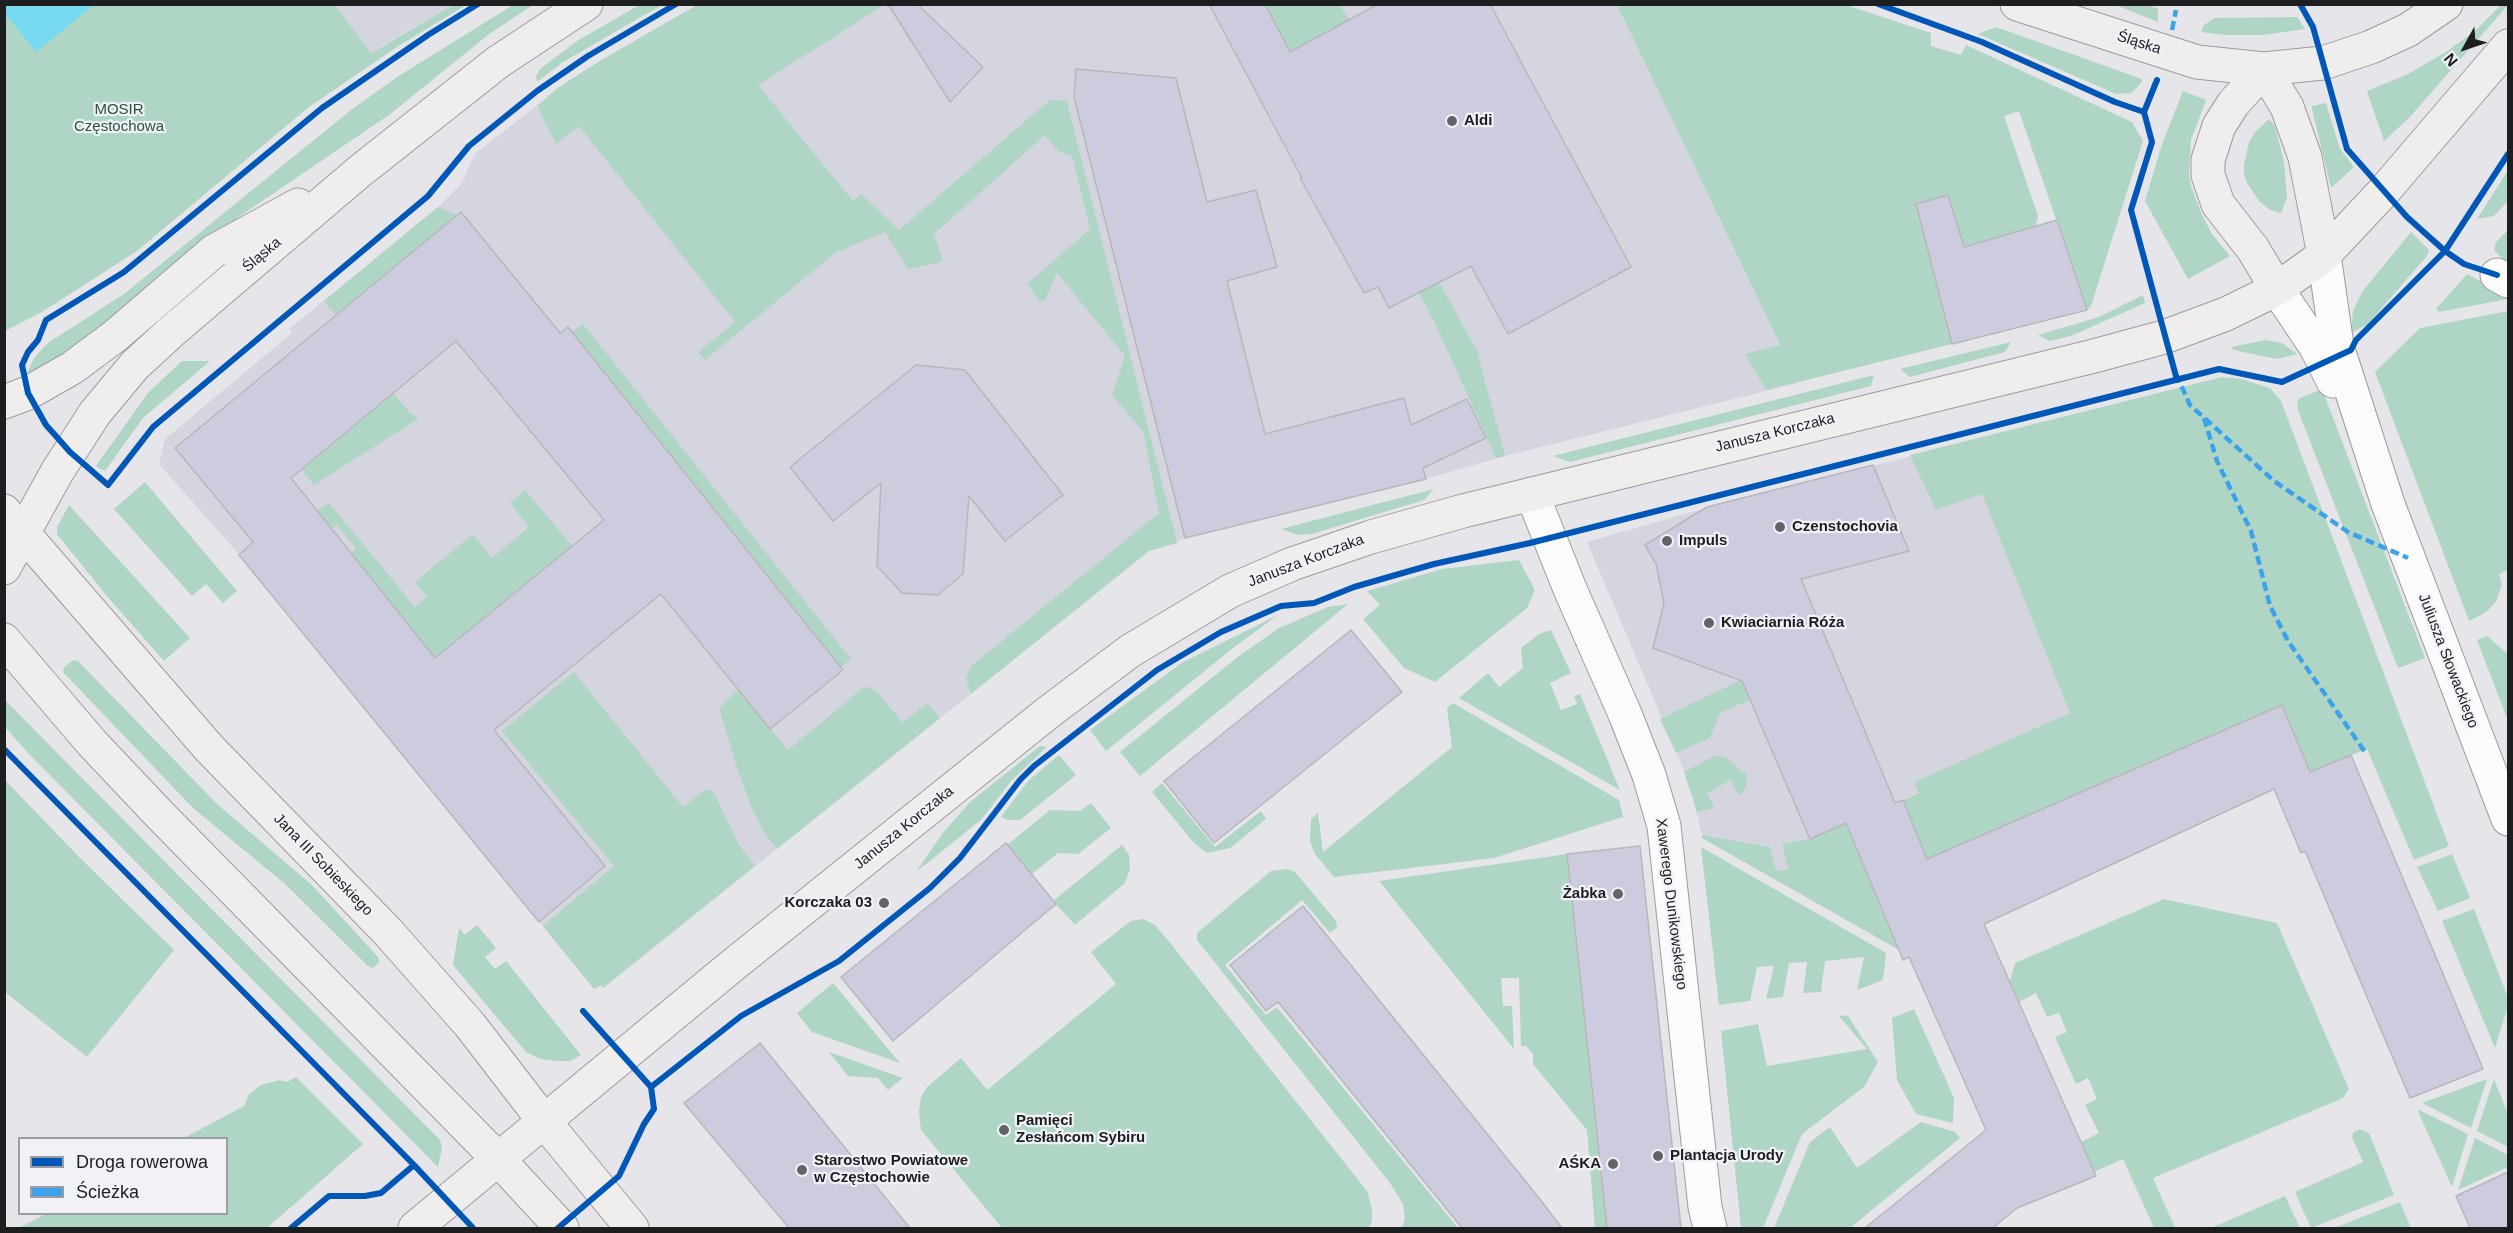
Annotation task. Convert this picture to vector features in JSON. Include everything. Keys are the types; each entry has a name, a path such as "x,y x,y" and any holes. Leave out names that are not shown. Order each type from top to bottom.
{"street":[{"name":"Śląska","path":"4,568 14,523 46,490 95,413 135,365 360,171 498,62 586,4"},
{"name":"Śląska","path":"2017,4 2198,62 2264,69 2323,63 2371,47 2408,30 2446,4"},
{"name":"Janusza Korczaka","path":"415,1228 767,937 1041,718 1138,646 1230,591 1292,564 1382,534 1463,511 2164,337 2226,314 2277,289 2324,255 2384,191 2508,46"},
{"path":"2264,69 2287,107 2305,157 2324,255 2337,346 2388,504 2324,362 2253,249 2218,204 2208,175 2208,160 2219,126 2233,104 2264,69"},
{"path":"4,402 28,393 72,368 115,336 214,251 360,171"},
{"name":"Xawerego Dunikowskiego","path":"1532,494 1641,755 1664,826 1705,1207 1710,1228"},
{"name":"Juliusza Słowackiego","path":"2388,504 2508,819"},
{"name":"Jana III Sobieskiego","path":"14,523 208,748 387,931 470,1025 544,1121 632,1228"},
{"path":"4,640 92,743 138,792 498,1159 562,1228"}],"shaded area":[{"path":"714,4 1617,5 1798,383 1505,456 1426,479 1185,538 1177,543 1149,551 603,988 601,985 594,989 243,559 159,464 165,439 292,333 289,329 438,207 461,184 475,154 563,85 568,92"},
{"path":"319,5 453,5 383,45 358,63"},
{"path":"2025,428 2128,703 1810,839 1782,844 1788,869 1776,871 1770,847 1702,835 1689,782 1587,542 1709,507"}],"green space":[{"path":"641,4 662,5 563,62 537,82 536,76 540,69 577,41"},
{"name":"MOSIR Częstochowa","path":"5,5 335,5 371,53 453,5 466,5 397,47 309,107 137,251 42,312 5,331"},
{"path":"513,5 533,5 488,35 389,115 240,216 78,344 30,374 28,371 34,358 48,343 124,294 351,110 397,77"},
{"path":"697,5 884,5 758,85 853,201 861,194 899,230 1050,100 1067,101 1177,543 1149,551 971,694 966,679 970,667 1159,513 1143,431 1112,395 1125,356 1057,273 1045,300 1040,301 1027,284 1090,229 1072,156 1059,152 1045,135 934,234 942,259 938,263 908,269 885,232 835,253 705,360 698,352 735,322 579,126 556,144 538,105 559,87 603,59"},
{"path":"1265,5 1340,5 1349,20 1308,43 1477,351 1505,456 1496,458 1434,321"},
{"path":"1617,5 1846,5 1931,33 1931,46 1961,55 1966,45 2132,122 2143,141 2091,306 2087,310 2019,111 2004,116 2038,216 2034,231 1952,344 1766,390 1745,354 1780,345"},
{"path":"2116,5 2149,5 2158,9 2158,22"},
{"path":"2501,5 2508,5 2409,118 2384,141 2367,91 2408,74 2446,52 2476,30"},
{"path":"2297,17 2305,29 2263,35 2225,35 2201,32 2203,26 2214,18"},
{"path":"1996,27 2142,79 2142,82 2131,93 2116,94 1978,34"},
{"path":"2183,91 2206,100 2191,140 2189,175 2202,215 2212,234 2230,256 2188,279 2145,201 2162,144"},
{"path":"2326,103 2340,149 2354,167 2331,188 2312,109 2312,106"},
{"path":"2269,119 2275,126 2284,162 2287,198 2281,213 2270,210 2259,201 2244,174 2249,142 2255,132"},
{"path":"2508,170 2508,201 2494,216 2477,219"},
{"path":"438,207 457,215 336,315 324,301"},
{"path":"2508,230 2508,265 2494,250 2496,242"},
{"path":"2411,232 2429,250 2426,257 2368,324 2351,333 2353,311 2362,292"},
{"path":"2467,274 2508,296 2508,299 2439,312 2436,309"},
{"path":"2143,295 2145,303 2071,336 2050,341 2038,335 2099,317"},
{"path":"2508,311 2508,570 2499,574 2502,584 2496,602 2485,613 2469,621 2375,372 2420,328"},
{"path":"583,324 851,659 841,667 572,332"},
{"path":"2265,340 2282,343 2297,354 2277,359 2233,350 2232,347"},
{"path":"2011,342 2005,352 1910,377 1900,369"},
{"path":"182,361 210,361 143,418 105,471 96,466 148,393"},
{"path":"1874,375 1871,386 1570,462 1553,456"},
{"path":"2222,377 2241,379 2270,388 2281,401 2449,846 2414,860 2367,749 2310,772 1929,864 1903,800 1919,793 1914,782 2070,713 1982,494 1936,510 1910,455"},
{"path":"2322,389 2425,658 2398,668 2297,408 2298,399"},
{"path":"393,393 418,419 314,485 301,469"},
{"path":"145,482 237,591 223,603 206,584 192,596 114,509"},
{"path":"1434,489 1424,500 1312,534 1298,535 1281,529"},
{"path":"525,490 572,546 435,658 350,554 356,548 337,525 331,530 315,511 329,503 415,607 427,597 415,582 473,534 492,558 529,527 510,503"},
{"path":"69,505 190,638 164,661 106,595 57,534 57,527"},
{"path":"1519,560 1535,590 1527,608 1435,682 1404,668 1363,619 1380,605 1367,591 1442,569"},
{"path":"1348,604 1140,776 1120,752 1239,656 1279,628 1328,607"},
{"path":"1278,615 1233,648 1106,751 1090,730 1183,662"},
{"path":"1551,630 1571,673 1550,683 1561,710 1577,704 1574,696 1580,694 1620,790 1459,698 1488,673 1499,687 1523,668 1521,648 1539,634"},
{"path":"2487,636 2508,654 2508,721 2477,640"},
{"path":"74,660 78,661 217,804 313,886 378,957 379,962 373,968 369,967 285,884 193,808 63,672 64,667"},
{"path":"574,672 683,807 704,790 711,790 739,845 755,866 603,988 601,985 594,989 543,926 614,866 502,731"},
{"path":"1751,675 1760,695 1720,713 1710,738 1676,753 1660,719"},
{"path":"864,687 875,690 903,723 927,703 940,718 777,849 764,833 752,809 719,708 738,690 788,750"},
{"path":"4,699 440,1140 442,1148 438,1167 29,754 5,727"},
{"path":"1453,703 1619,800 1623,817 1494,858 1334,877 1315,854 1310,842 1311,819 1318,813 1323,852 1452,747 1447,708"},
{"path":"1040,746 1047,747 1011,781 982,819 916,872 942,834 970,802"},
{"path":"1059,755 1076,775 1020,820 1008,820 1001,817 1028,781"},
{"path":"1715,756 1725,757 1747,775 1746,787 1739,796 1731,780 1707,793 1714,808 1697,812 1684,772"},
{"path":"5,780 80,858 174,950 87,1057 5,992"},
{"path":"1162,783 1215,847 1261,811 1266,819 1230,848 1207,853 1195,844 1152,792"},
{"path":"1091,803 1111,828 1078,854 1058,853 1032,874 1007,845 1050,810 1080,811"},
{"path":"1846,823 1899,950 1702,838 1702,835 1770,847 1776,871 1788,869 1782,844 1810,839"},
{"path":"1122,845 1129,855 1130,869 1125,883 1075,925 1053,901"},
{"path":"1701,847 1886,953 1883,980 1857,990 1864,957 1825,961 1821,992 1803,993 1807,962 1789,963 1783,997 1766,999 1774,966 1757,967 1750,1001 1719,1005"},
{"path":"1567,854 1607,1228 1595,1228 1587,1130 1533,1064 1533,1054 1526,1046 1521,1046 1519,978 1501,978 1503,1006 1512,1006 1514,1049 1379,881"},
{"path":"2452,854 2470,898 2438,911 2417,867"},
{"path":"1288,869 1295,872 1336,921 1337,928 1330,933 1302,900 1225,965 1266,1015 1277,1007 1458,1228 1402,1228 1405,1218 1403,1204 1390,1183 1197,940 1197,933 1271,871"},
{"path":"2164,899 2277,923 2349,1089 2343,1098 2153,1178 2175,1228 2154,1228 2123,1159 2094,1172 2081,1142 2099,1133 2085,1105 2097,1099 2088,1078 2076,1084 2055,1037 2067,1032 2059,1013 2047,1017 2036,993 2019,1002 2010,981 2015,963"},
{"path":"2474,909 2508,998 2508,1006 2495,1048 2442,921"},
{"path":"1143,919 1155,925 1171,944 1367,1191 1372,1209 1372,1221 1369,1228 1002,1228 921,1130 919,1112 921,1097 926,1088 961,1058 987,1090 1116,984 1091,952 1131,921"},
{"path":"477,925 496,948 485,957 495,969 506,961 581,1055 570,1061 559,1061 540,1059 526,1052 453,965 459,928 465,935"},
{"path":"833,983 900,1063 812,1032 797,1013"},
{"path":"1914,1009 1954,1098 1953,1123 1916,1114 1897,1080 1892,1018"},
{"path":"1838,1015 1848,1016 1878,1062 1864,1087 1802,1134 1763,1228 1741,1228 1721,1031 1758,1024 1767,1066 1867,1049"},
{"path":"829,1052 903,1078 888,1090 878,1078 848,1076"},
{"path":"296,1077 363,1144 267,1228 19,1228 44,1215 228,1215 228,1137 186,1137 244,1106 249,1094 261,1085 279,1080 287,1082"},
{"path":"2487,1079 2471,1128 2422,1103"},
{"path":"2494,1079 2508,1114 2508,1147 2477,1131"},
{"path":"2417,1109 2468,1134 2452,1187"},
{"path":"1921,1122 1955,1132 1960,1138 1850,1228 1774,1228 1810,1142 1830,1127 1857,1168"},
{"path":"2359,1129 2369,1133 2394,1195 2311,1228 2295,1192 2363,1162 2352,1137 2353,1133"},
{"path":"2475,1138 2508,1155 2508,1167 2458,1190"},
{"path":"2285,1196 2300,1228 2211,1228"},
{"path":"2400,1202 2411,1228 2334,1228"}],"water":[{"path":"4,5 94,5 36,52 5,14"}],"building":[{"path":"888,4 917,4 983,67 950,102"},
{"name":"Aldi","path":"1209,4 1265,4 1290,52 1378,4 1490,4 1631,267 1508,334 1471,266 1389,308 1378,287 1364,293 1300,178 1302,178"},
{"path":"1076,69 1176,78 1207,202 1256,190 1277,267 1227,281 1265,434 1404,398 1411,425 1467,399 1486,438 1423,468 1426,479 1185,538 1074,97"},
{"path":"1948,195 1964,247 2057,220 2087,310 1952,344 1916,204"},
{"path":"461,212 560,333 568,327 843,670 770,729 661,594 494,730 605,866 539,922 239,555 253,542 175,448","holes":["456,341 604,520 435,658 291,478"]},
{"path":"916,365 965,370 1063,495 1005,541 969,496 963,574 938,595 902,593 877,566 881,483 833,521 790,467"},
{"path":"1873,465 1909,551 1801,579 1895,803 1903,800 1927,859 2282,705 2310,772 2351,755 2483,1069 2410,1098 2305,851 2301,853 2274,789 1984,924 2096,1176 2017,1208 1993,1228 1865,1228 1986,1130 1909,957 1903,960 1846,823 1810,839 1742,681 1653,648 1664,603 1656,564 1645,545 1707,507"},
{"path":"1351,630 1402,692 1214,843 1164,781"},
{"path":"1006,843 1056,904 893,1041 841,977"},
{"path":"1640,846 1681,1228 1607,1228 1567,854"},
{"path":"1303,906 1562,1228 1462,1228 1278,1002 1266,1011 1230,965"},
{"name":"Starostwo Powiatowe w Częstochowie","path":"760,1043 910,1228 789,1228 684,1103"},
{"path":"2508,1172 2508,1228 2470,1228 2456,1196"}],"marked path":[{"path":"2172,30 2176,10"},
{"path":"2176,374 2190,405 2274,481 2348,532 2408,558"},
{"path":"2204,418 2217,461 2251,531 2270,606 2288,641 2365,752"}],"cycle path":[{"path":"478,4 428,35 322,108 124,272 46,320 38,340 28,352 22,365 28,393 46,425 70,452 108,485 153,427 428,196 469,146 537,91 588,56 676,4"},
{"path":"1878,4 1982,42 2115,102 2144,112"},
{"path":"2300,4 2313,27 2347,149 2407,217 2445,251 2464,264 2497,275"},
{"path":"2157,80 2144,112 2152,142 2131,210 2177,380"},
{"path":"651,1087 741,1016 839,961 930,888 960,858 1020,780 1034,766 1157,670 1221,632 1281,606 1314,603 1354,587 1434,564 1530,543 2219,369 2282,382 2351,350 2356,340 2445,251 2508,154"},
{"path":"4,749 414,1165 473,1228"},
{"path":"558,1228 619,1176 644,1124 654,1109 651,1087 583,1011"},
{"path":"291,1228 329,1196 365,1196 381,1193 414,1165"}],"place":[{"name":"Aldi","path":"1452,121"},
{"name":"Czenstochovia","path":"1780,527"},
{"name":"Impuls","path":"1667,541"},
{"name":"Kwiaciarnia Róża","path":"1709,623"},
{"name":"Żabka","path":"1618,894"},
{"name":"Korczaka 03","path":"884,903"},
{"name":"Pamięci Zesłańcom Sybiru","path":"1004,1130"},
{"name":"Plantacja Urody","path":"1658,1156"},
{"name":"AŚKA","path":"1613,1164"},
{"name":"Starostwo Powiatowe w Częstochowie","path":"802,1170"}]}
